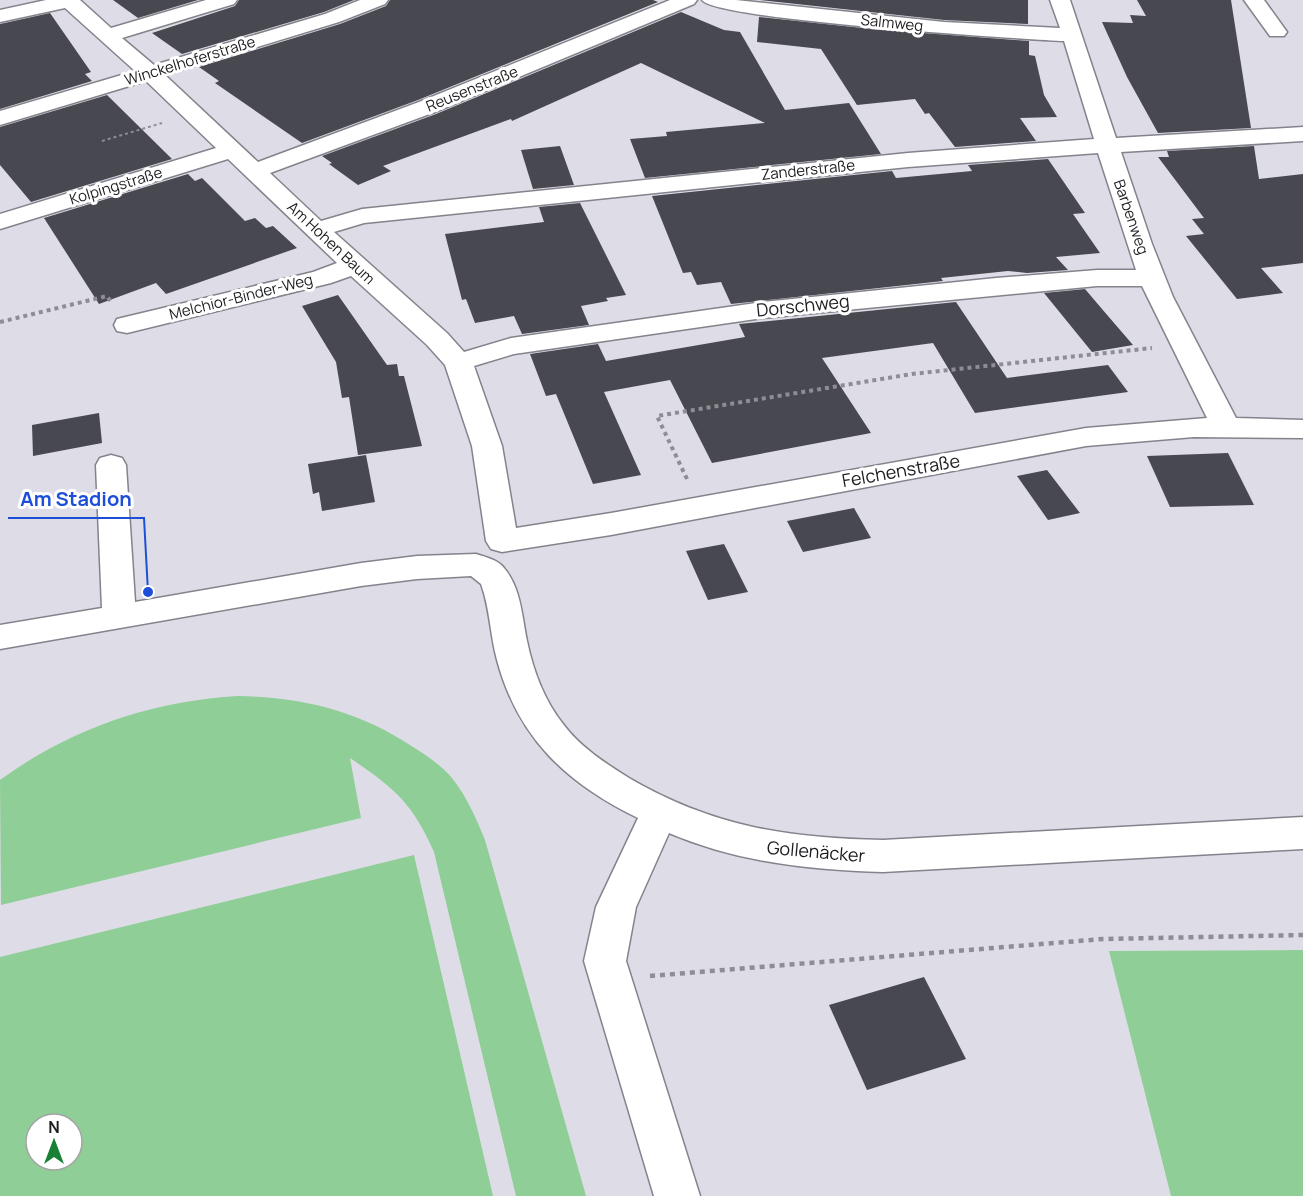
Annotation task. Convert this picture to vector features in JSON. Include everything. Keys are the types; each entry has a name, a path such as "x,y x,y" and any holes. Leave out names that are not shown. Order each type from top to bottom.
{"street":[{"path":"0,16 68,0"},
{"name":"Am Hohen Baum","path":"68,0 109,35 316,230 437,339 458,362 467,382 487,446 489,553"},
{"path":"109,35 227,0"},
{"name":"Winckelhoferstraße","path":"0,118 332,18 378,0"},
{"name":"Reusenstraße","path":"255,171 427,107 687,0"},
{"name":"Salmweg","path":"712,0 728,5 977,32 1073,35"},
{"name":"Barbenweg","path":"1060,0 1152,278 1182,344 1210,393 1225,426"},
{"path":"1254,0 1277,32"},
{"name":"Zanderstraße","path":"316,230 362,216 908,160 1108,145 1303,134"},
{"name":"Kolpingstraße","path":"0,222 232,150"},
{"name":"Melchior-Binder-Weg","path":"127,325 322,278 354,265"},
{"name":"Dorschweg","path":"458,362 511,346 752,311 996,286 1097,278 1152,278"},
{"name":"Felchenstraße","path":"0,637 119,618 374,571 422,566 700,508 1086,437 1150,428 1225,426 1303,429"},
{"path":"111,465 119,618"},
{"name":"Gollenäcker","path":"489,553 492,575 498,586 511,648 523,684 542,722 562,749 593,776 659,813 706,832 755,846 819,854 890,857 1303,833"},
{"path":"659,813 616,906 605,960 677,1196"}],"path":[{"path":"102,141 191,113"},
{"path":"0,322 107,296"},
{"path":"700,508 657,416 912,374 1182,344"},
{"path":"610,979 1103,939 1303,935"}],"green space":[{"path":"238,696 285,699 351,715 418,750 444,769 457,785 471,808 485,840 586,1196 516,1196 434,852 418,820 409,808 379,778 350,758 361,818 1,905 0,780 54,746 113,721 174,704"},
{"path":"414,855 493,1196 0,1196 0,957"},
{"path":"1303,950 1303,1196 1171,1196 1109,951"}],"building":[{"path":"113,0 198,0 138,18"},
{"path":"239,0 354,0 324,12 182,54 152,33 235,6"},
{"path":"390,0 653,0 658,2 418,100 302,143 215,83 219,81 199,67 340,24 386,6"},
{"path":"760,0 1028,0 1028,24 944,20"},
{"path":"1137,0 1231,0 1251,128 1158,133 1127,77 1102,22 1133,23 1130,15 1146,16"},
{"path":"681,12 724,30 740,32 785,110 849,103 881,154 645,178 630,139 667,136 666,132 765,123 641,63 512,121 511,119 383,166 391,171 358,185 329,164 332,163 322,156 436,114"},
{"path":"50,13 91,72 85,74 92,81 0,109 0,24"},
{"path":"759,17 872,29 1029,41 1029,55 1035,56 1044,95 1057,117 1020,118 1036,141 955,147 929,113 925,114 915,99 857,105 821,49 757,42"},
{"path":"107,95 172,159 31,202 0,165 0,127"},
{"path":"560,146 574,185 533,189 521,150"},
{"path":"1254,146 1259,179 1303,174 1303,263 1261,268 1283,293 1237,299 1186,236 1204,234 1192,219 1204,218 1158,157 1169,157 1167,151"},
{"path":"1048,159 1085,213 1073,214 1100,253 1056,257 1068,270 1027,273 1008,271 941,278 943,281 731,304 721,282 697,285 691,272 683,273 652,196 892,171 896,178 972,171 968,165"},
{"path":"188,174 195,181 202,178 245,221 255,218 266,228 273,226 297,248 166,294 156,283 99,304 44,218"},
{"path":"580,203 626,295 606,298 608,301 581,306 589,325 522,334 514,316 475,323 466,299 462,300 445,234 544,222 539,207"},
{"path":"1085,289 1133,345 1092,352 1044,293"},
{"path":"338,295 387,365 397,364 399,376 404,376 422,446 358,455 349,397 342,398 336,362 302,306"},
{"path":"956,302 1007,378 1108,365 1128,392 975,413 933,343 822,358 871,433 712,463 670,380 604,392 641,475 593,484 556,394 546,396 530,354 598,344 606,361 745,337 739,324"},
{"path":"99,413 102,443 33,456 32,425"},
{"path":"1228,453 1254,505 1170,507 1147,456"},
{"path":"366,455 375,502 322,511 319,492 313,494 308,464"},
{"path":"1047,470 1080,513 1048,520 1017,476"},
{"path":"854,508 871,538 803,552 787,521"},
{"path":"724,544 748,592 708,600 686,551"},
{"path":"924,977 966,1059 867,1090 829,1005"}],"place":[{"name":"Am Stadion","path":"148,592"}]}
